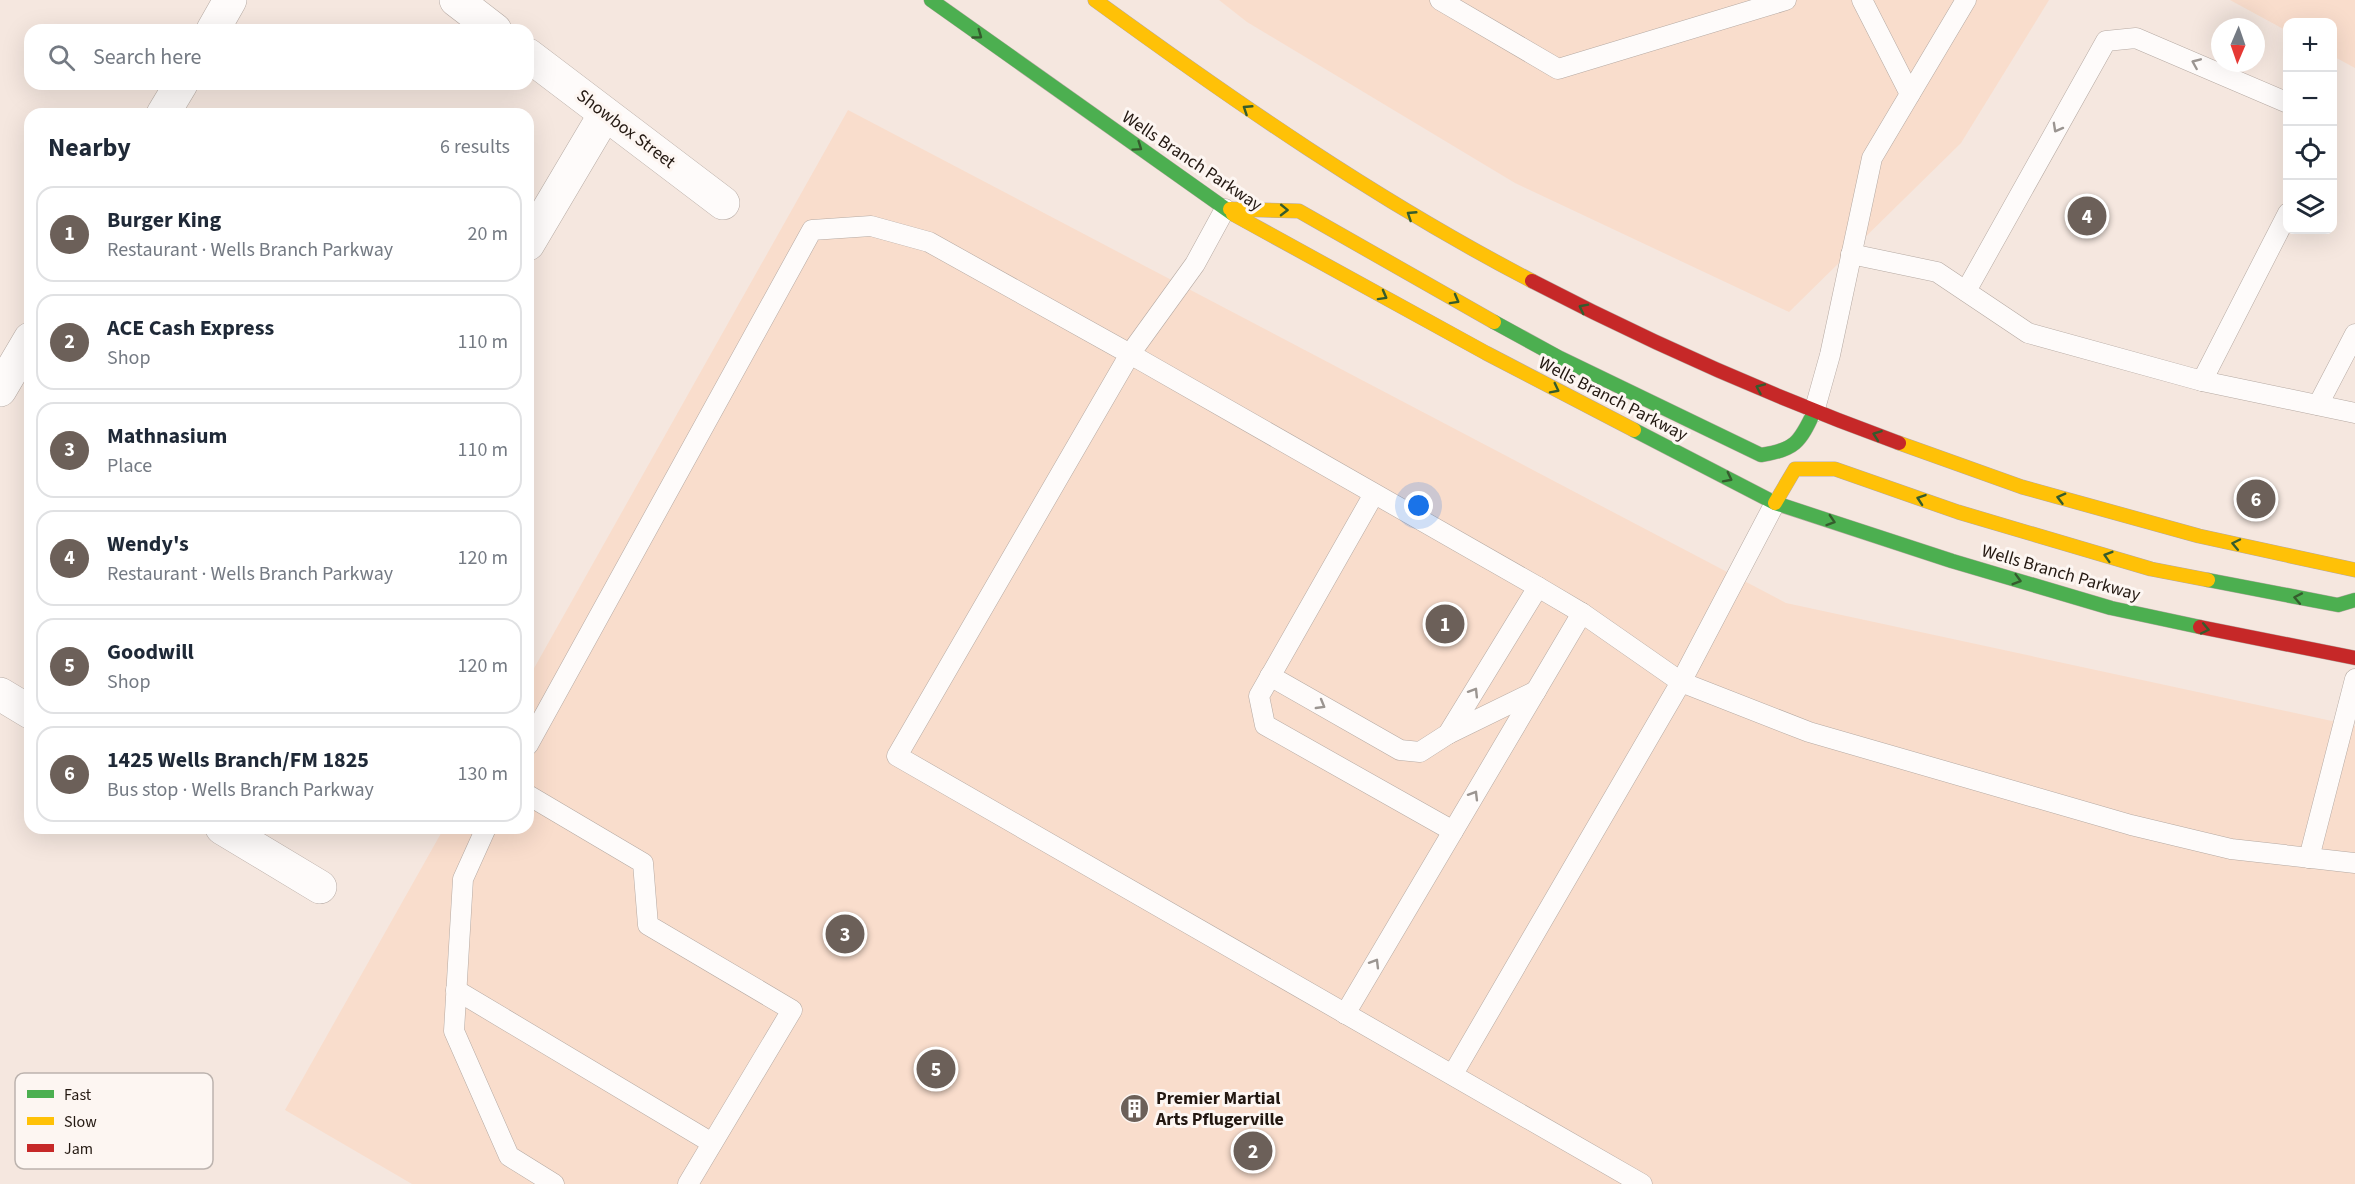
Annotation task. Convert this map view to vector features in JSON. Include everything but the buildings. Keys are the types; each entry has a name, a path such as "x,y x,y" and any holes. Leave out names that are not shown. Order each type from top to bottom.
{"main road":[{"name":"Wells Branch Parkway","path":"932,0 1225,209 1486,353 1775,503 1952,561 2111,608 2258,640 2355,658"},
{"path":"1095,0 1222,93 1447,237 1620,327 1814,412 2022,487 2199,536 2355,570"},
{"path":"1225,209 1299,211 1423,283 1558,357 1761,455 1789,451 1802,437 1814,412"},
{"path":"1775,503 1795,469 1835,469 1958,512 2151,569 2338,605 2355,600"}],"street":[{"path":"216,24 230,0"},
{"path":"456,0 487,24"},
{"name":"Showbox Street","path":"534,60 723,203"},
{"path":"167,108 177,90"},
{"path":"534,234 605,114"},
{"path":"0,390 24,349"},
{"path":"0,694 24,708"},
{"path":"232,834 320,887"}],"lane":[{"path":"1440,0 1558,69 1786,0"},
{"path":"1862,0 1910,94"},
{"path":"1814,412 1830,355 1872,158 1966,0"},
{"path":"1966,291 2106,41 2136,38 2283,101"},
{"path":"1225,209 1196,264 1130,354 897,756 1642,1184"},
{"path":"2202,381 2283,223"},
{"path":"534,734 812,230 870,226 929,242 1130,354 1582,613 1681,682 1809,732 2132,825 2231,849 2355,863"},
{"path":"1851,254 1937,272 2028,333 2202,381 2355,412"},
{"path":"2318,405 2355,334"},
{"path":"1374,494 1259,696 1265,724 1453,831"},
{"path":"1453,1074 1681,682 1775,503"},
{"path":"1448,734 1538,587"},
{"path":"1345,1014 1582,613"},
{"path":"1270,676 1400,750 1420,752 1448,734 1536,691"},
{"path":"2309,858 2355,679"},
{"path":"534,799 643,863 648,925 792,1010 688,1184"},
{"path":"483,834 463,879 454,1031 509,1156 554,1184"},
{"path":"456,990 712,1143"}],"shaded area":[{"path":"1219,0 2049,0 1961,143 1789,312 1515,183 1247,22"},
{"path":"2230,0 2355,0 2355,68 2337,58 2337,18 2283,18 2283,29"},
{"path":"848,110 1786,603 2355,726 2355,1184 412,1184 285,1110 441,834 534,834 534,668"}],"traffic: fast":[{"path":"931,0 1233,214"},
{"path":"1494,322 1558,357 1761,455 1782,450 1795,443 1805,431 1814,412"},
{"path":"1634,430 1775,503 1952,561 2111,608 2200,627"},
{"path":"2208,580 2338,605 2355,600"}],"traffic: slow":[{"path":"1095,0 1308,149 1418,218 1532,281"},
{"path":"1230,209 1299,211 1494,322"},
{"path":"1233,214 1486,353 1634,430"},
{"path":"1899,443 2022,487 2199,536 2355,570"},
{"path":"1775,503 1795,469 1835,469 1958,512 2151,569 2208,580"}],"traffic: jam":[{"path":"1532,281 1713,368 1899,443"},
{"path":"2200,627 2355,658"}],"place":[{"name":"Wendy's","path":"2087,216"},
{"name":"1425 Wells Branch/FM 1825","path":"2256,499"},
{"name":"Burger King","path":"1445,624"},
{"name":"Mathnasium","path":"845,934"},
{"name":"Goodwill","path":"936,1069"},
{"name":"Premier Martial Arts Pflugerville","path":"1135,1108"},
{"name":"ACE Cash Express","path":"1253,1151"}]}
